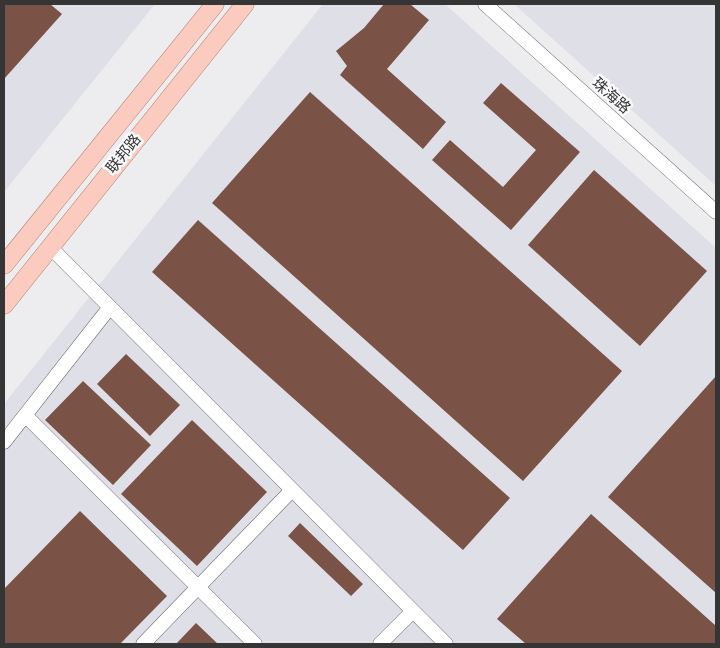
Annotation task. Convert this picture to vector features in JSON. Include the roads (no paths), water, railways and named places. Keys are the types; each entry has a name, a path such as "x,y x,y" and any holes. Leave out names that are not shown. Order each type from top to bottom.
{"main road":[{"name":"联邦路","path":"4,265 215,4"},
{"name":"联邦路","path":"4,305 245,4"}],"street":[{"name":"珠海路","path":"485,4 716,212"},
{"path":"50,247 446,644"},
{"path":"4,442 110,306"},
{"path":"25,415 255,644"},
{"path":"143,644 292,490"},
{"path":"380,644 413,611"}]}
